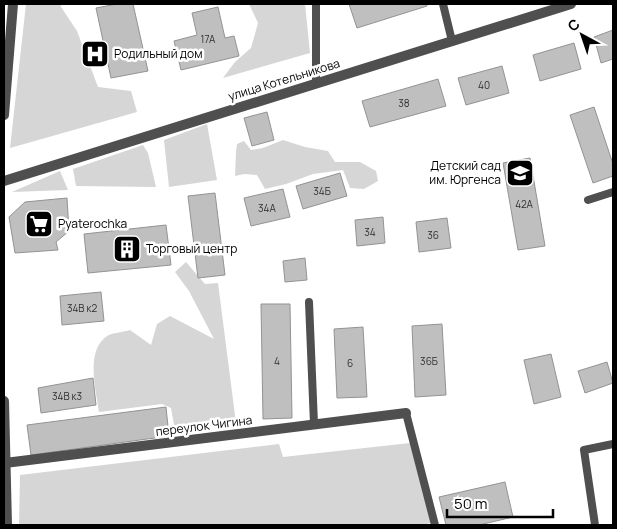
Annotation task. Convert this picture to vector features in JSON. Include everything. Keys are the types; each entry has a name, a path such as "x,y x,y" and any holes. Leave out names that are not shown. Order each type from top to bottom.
{"street":[{"path":"4,115 12,4"},
{"name":"улица Котельникова","path":"4,181 571,4"},
{"path":"4,401 7,525"},
{"name":"переулок Чигина","path":"5,463 406,413"}],"lane":[{"path":"316,4 316,83"},
{"path":"442,4 452,41"},
{"path":"588,200 613,192"},
{"path":"309,302 314,424"},
{"path":"406,413 435,525"},
{"path":"595,525 584,450 613,444"}],"shaded area":[{"path":"26,4 61,4 61,7 77,31 98,87 131,91 137,112 10,148"},
{"path":"249,4 305,4 310,53 223,78 235,62 251,48 258,23"},
{"path":"207,124 217,180 169,187 164,140"},
{"path":"283,140 305,147 328,151 335,162 360,162 376,171 378,181 364,189 350,188 343,170 313,174 265,189 257,175 244,174 235,176 237,144 244,141 251,150 263,148"},
{"path":"143,145 148,153 156,187 76,186 73,169"},
{"path":"60,171 68,190 12,192"},
{"path":"186,262 205,284 218,283 236,423 175,430 171,408 162,404 99,412 94,382 94,361 100,343 107,336 130,330 151,345 157,324 170,316 214,339 189,291 175,272"},
{"path":"410,443 431,523 423,525 19,525 20,475 279,444 283,457"}],"building":[{"path":"117,4 133,4 148,71 111,78 96,8"},
{"path":"349,4 427,4 427,6 357,28"},
{"path":"218,7 225,38 234,36 239,56 181,70 174,41 197,35 192,13"},
{"path":"613,30 613,59 601,63 594,37"},
{"path":"574,43 581,69 540,81 533,55"},
{"path":"502,66 509,93 466,105 458,78"},
{"path":"438,79 446,106 370,127 362,101"},
{"path":"594,107 613,164 613,176 593,183 570,115"},
{"path":"267,112 274,140 252,146 244,118"},
{"path":"530,158 545,246 518,250 503,163"},
{"path":"340,173 347,196 303,209 296,186"},
{"path":"283,189 290,217 251,226 244,198"},
{"path":"215,193 225,275 198,278 188,196"},
{"name":"Pyaterochka","path":"67,198 69,231 56,242 58,250 15,253 9,217 25,202"},
{"path":"383,217 385,243 357,246 355,220"},
{"path":"447,218 451,248 419,252 416,222"},
{"name":"Торговый центр","path":"166,225 171,265 88,273 84,234"},
{"path":"305,258 307,280 285,282 283,261"},
{"path":"101,292 104,321 62,325 60,296"},
{"path":"261,304 290,304 292,418 263,419"},
{"path":"442,324 446,395 415,397 412,326"},
{"path":"363,327 367,397 337,398 334,329"},
{"path":"551,354 561,397 534,404 524,360"},
{"path":"607,362 613,383 585,393 578,371"},
{"path":"93,378 96,405 41,413 38,388"},
{"path":"166,407 169,436 31,455 27,425"},
{"path":"505,482 513,517 479,525 446,525 439,497"}],"place":[{"name":"Родильный дом","path":"95,54"},
{"name":"Детский сад им. Юргенса","path":"520,173"},
{"name":"Pyaterochka","path":"39,224"},
{"name":"Торговый центр","path":"127,249"}]}
